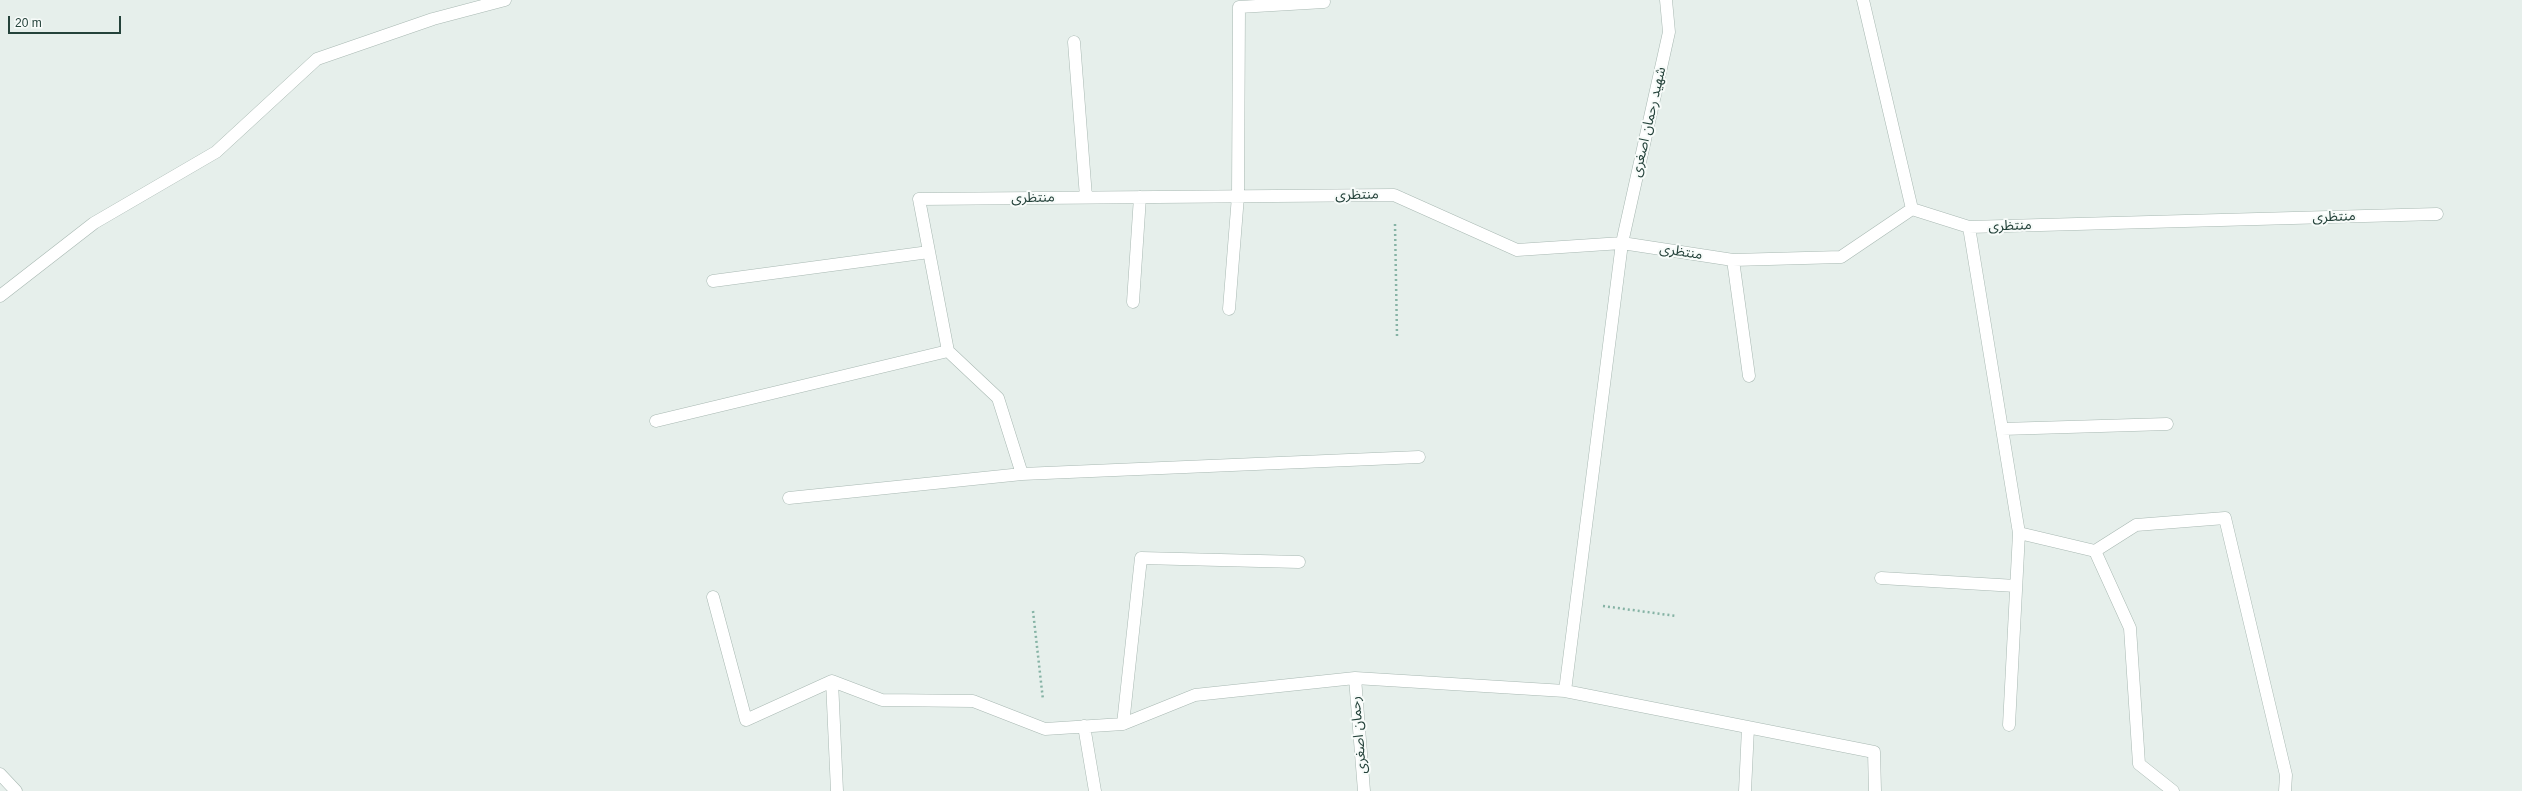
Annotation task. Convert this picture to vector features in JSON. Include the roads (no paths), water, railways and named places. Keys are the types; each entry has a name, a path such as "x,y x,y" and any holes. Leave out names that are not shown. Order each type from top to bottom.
{"street":[{"path":"0,296 94,223 216,152 317,59 433,19 505,0"},
{"name":"شهید رحمان اصغری","path":"1565,691 1622,243 1669,32 1666,0"},
{"path":"1863,0 1912,209"},
{"path":"1229,309 1238,196 1239,7 1324,2"},
{"path":"1074,42 1086,198"},
{"name":"منتظری","path":"929,252 919,199 1394,195 1517,250 1622,243 1733,260 1841,257 1912,209 1969,227 2437,214"},
{"path":"1133,302 1140,197"},
{"path":"1969,227 2019,533 2009,725"},
{"path":"713,281 929,252 948,351 998,398 1022,474"},
{"path":"1733,260 1749,376"},
{"path":"656,421 948,351"},
{"path":"2002,429 2167,424"},
{"path":"789,498 1022,474 1418,457"},
{"path":"2019,533 2095,551 2136,525 2226,518 2286,775 2285,791"},
{"path":"2095,551 2130,628 2138,764 2173,791"},
{"path":"1123,724 1141,558 1299,562"},
{"path":"1880,578 2016,586"},
{"path":"713,597 746,720 832,681 882,700 973,701 1045,729 1123,724 1195,695 1355,678 1565,691 1874,752 1876,791"},
{"name":"رحمان اصغری","path":"1355,678 1364,791"},
{"path":"832,681 837,791"},
{"path":"1084,726 1095,791"},
{"path":"1745,791 1748,728"},
{"path":"0,774 16,791"}]}
